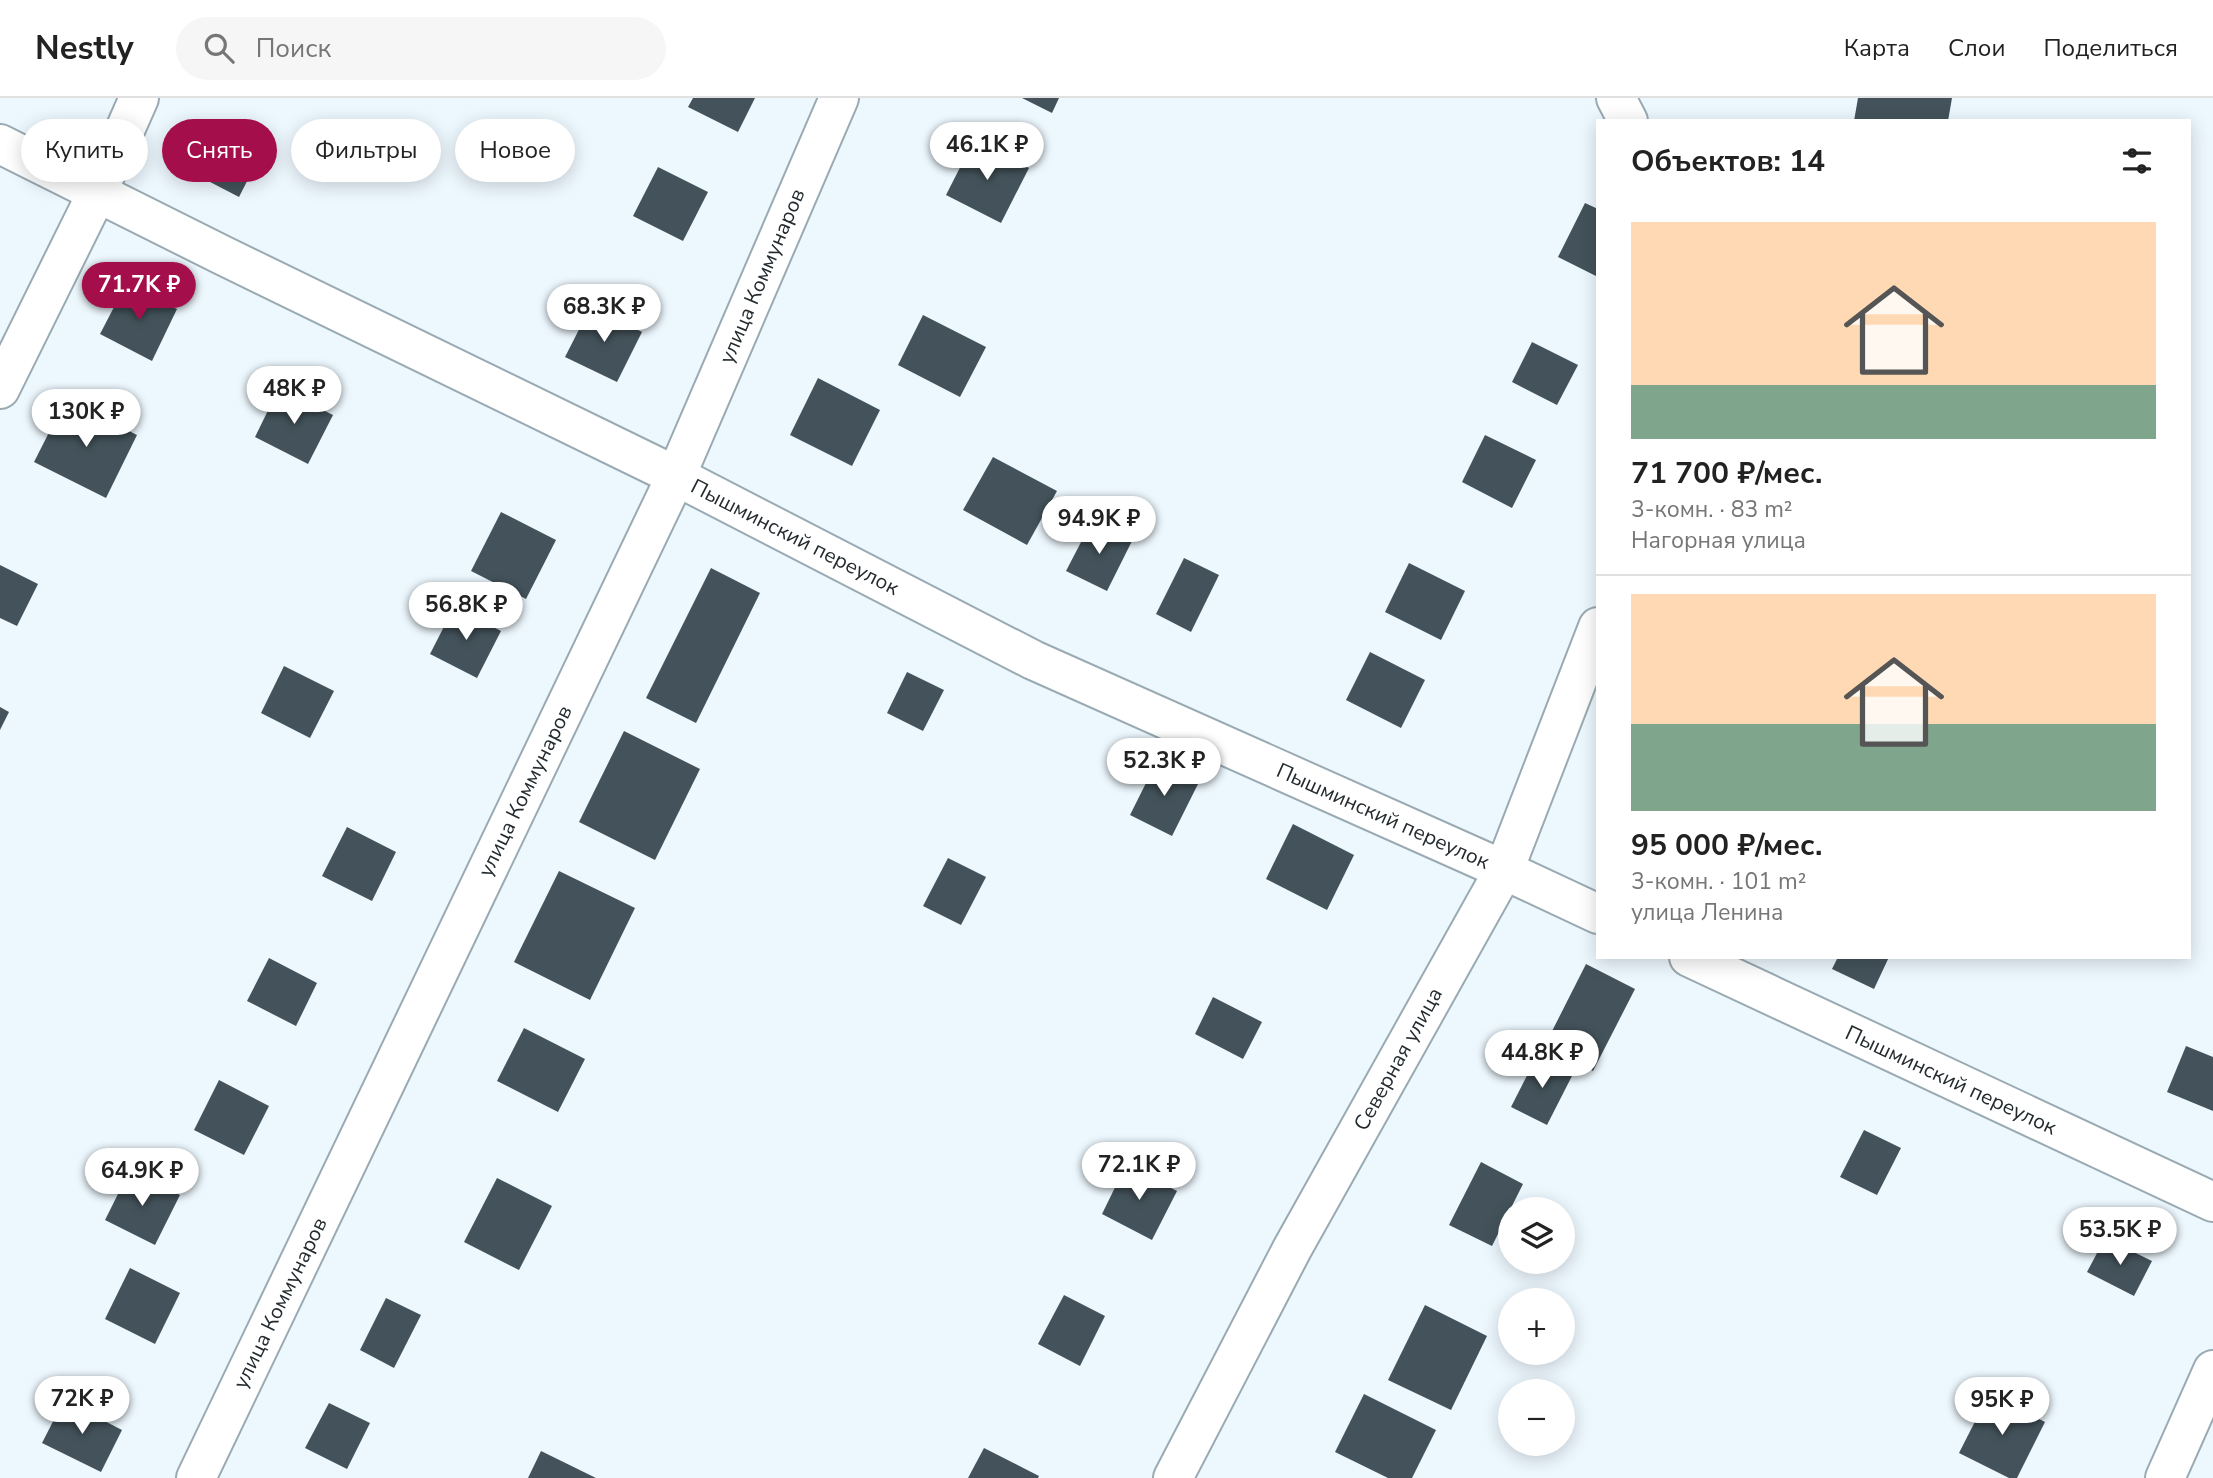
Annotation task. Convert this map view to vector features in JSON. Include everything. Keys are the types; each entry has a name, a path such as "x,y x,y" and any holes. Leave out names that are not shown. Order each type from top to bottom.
{"street":[{"path":"0,389 98,191 139,98"},
{"name":"улица Коммунаров","path":"196,1478 676,476 839,98"},
{"path":"1616,98 1627,119"},
{"name":"Пышминский переулок","path":"0,144 676,476 1033,660 1596,913"},
{"name":"Северная улица","path":"1173,1478 1292,1249 1504,870 1596,632"},
{"name":"Пышминский переулок","path":"1693,959 2213,1202"},
{"path":"2165,1478 2213,1370"}],"building":[{"path":"693,98 755,98 738,132 688,107"},
{"path":"1022,98 1059,98 1052,113"},
{"path":"1858,98 1952,98 1948,119 1854,119"},
{"path":"974,140 1029,168 1001,223 946,195"},
{"path":"658,167 708,192 683,241 633,216"},
{"path":"210,182 247,182 239,197"},
{"path":"1585,203 1596,208 1596,276 1558,257"},
{"path":"126,284 177,309 152,361 100,334"},
{"path":"591,306 642,332 617,382 565,357"},
{"path":"923,315 986,347 960,397 898,365"},
{"path":"1532,342 1578,365 1557,405 1512,382"},
{"path":"818,378 880,410 852,466 790,435"},
{"path":"279,388 333,415 308,464 255,437"},
{"path":"66,399 137,435 106,498 34,462"},
{"path":"1485,435 1536,460 1512,508 1462,482"},
{"path":"993,457 1057,491 1027,545 963,510"},
{"path":"501,512 556,540 526,599 471,571"},
{"path":"1092,521 1132,541 1107,591 1066,571"},
{"path":"1184,558 1219,575 1191,632 1156,614"},
{"path":"1409,563 1465,591 1441,640 1385,612"},
{"path":"0,565 38,584 17,626 0,618"},
{"path":"711,568 760,593 696,723 646,698"},
{"path":"454,607 501,631 477,678 430,654"},
{"path":"1370,652 1425,680 1401,728 1346,700"},
{"path":"284,666 334,691 310,738 261,713"},
{"path":"907,672 944,690 923,731 887,713"},
{"path":"0,707 9,712 0,730"},
{"path":"624,731 700,769 655,860 579,822"},
{"path":"1157,761 1199,782 1172,836 1130,815"},
{"path":"1293,824 1354,855 1327,910 1266,879"},
{"path":"347,827 396,852 372,901 322,876"},
{"path":"948,858 986,877 961,925 923,906"},
{"path":"559,871 635,908 590,1000 514,962"},
{"path":"269,958 317,983 296,1026 247,1001"},
{"path":"1837,959 1888,959 1874,989 1832,969"},
{"path":"1586,964 1635,989 1593,1071 1544,1047"},
{"path":"1213,997 1262,1022 1243,1059 1195,1034"},
{"path":"524,1028 585,1059 558,1112 497,1081"},
{"path":"2186,1046 2213,1057 2213,1111 2167,1092"},
{"path":"1537,1056 1573,1074 1547,1125 1511,1107"},
{"path":"219,1080 269,1106 244,1155 194,1130"},
{"path":"1864,1130 1901,1148 1877,1195 1840,1177"},
{"path":"1481,1162 1523,1184 1516,1197 1498,1197 1498,1234 1492,1246 1449,1225"},
{"path":"1126,1165 1177,1191 1152,1240 1102,1214"},
{"path":"130,1170 180,1195 155,1245 105,1220"},
{"path":"497,1178 552,1206 519,1270 464,1242"},
{"path":"2105,1238 2152,1261 2134,1296 2087,1272"},
{"path":"130,1268 180,1293 155,1344 105,1319"},
{"path":"1064,1295 1105,1316 1080,1366 1038,1344"},
{"path":"386,1298 421,1315 394,1368 360,1350"},
{"path":"1425,1305 1487,1336 1451,1410 1388,1380"},
{"path":"1364,1394 1436,1430 1412,1478 1388,1478 1335,1452"},
{"path":"1989,1394 2045,1422 2017,1478 2009,1478 1959,1453"},
{"path":"64,1400 122,1430 101,1472 42,1443"},
{"path":"329,1403 370,1423 347,1469 305,1448"},
{"path":"984,1448 1039,1476 1038,1478 968,1478"},
{"path":"541,1451 596,1478 528,1478"}]}
